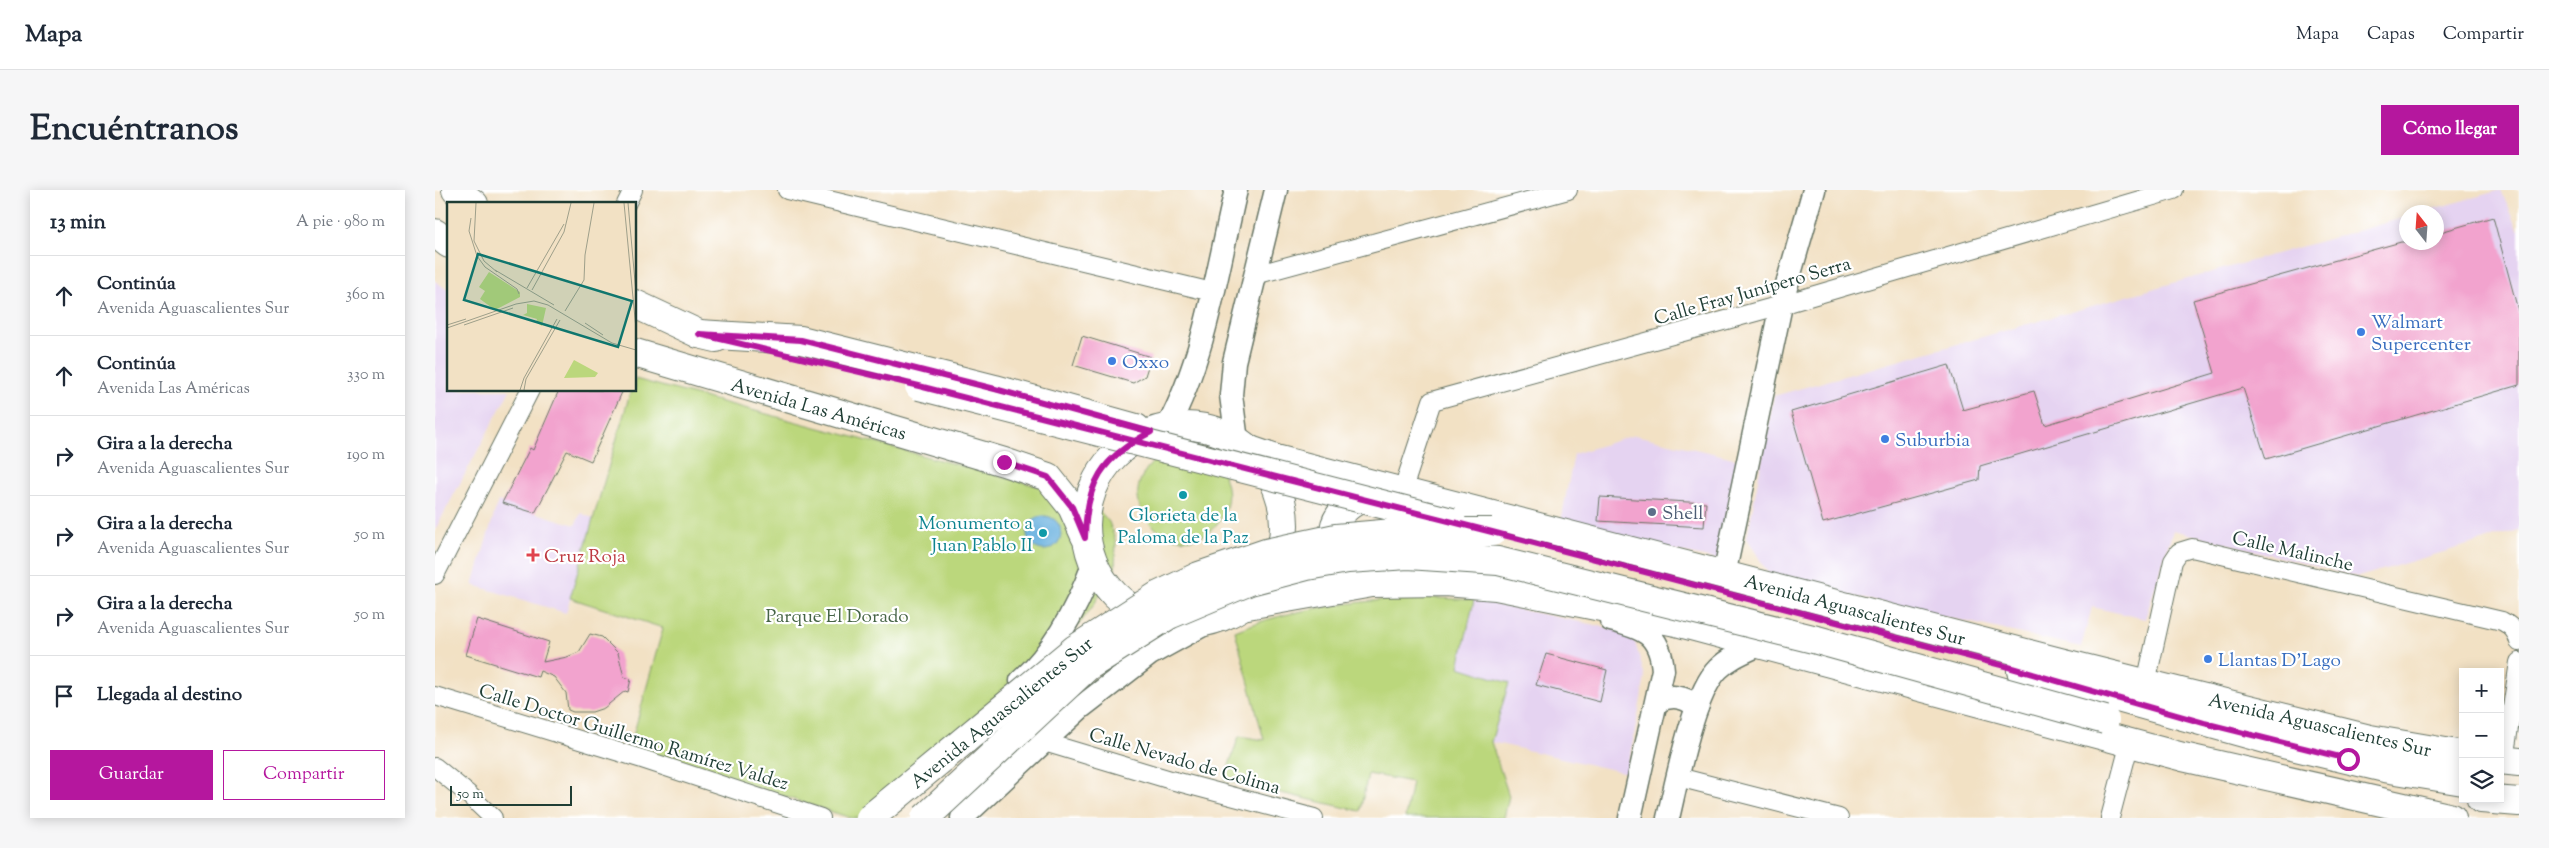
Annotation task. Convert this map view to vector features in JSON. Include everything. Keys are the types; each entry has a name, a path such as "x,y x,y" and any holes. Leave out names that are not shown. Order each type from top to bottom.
{"main road":[{"path":"456,190 471,202"},
{"path":"435,233 447,242"},
{"path":"636,304 699,334 919,386 1492,532"},
{"name":"Avenida Aguascalientes Sur","path":"699,334 801,340 1159,430"},
{"name":"Avenida Las Américas","path":"636,353 1004,462"},
{"name":"Avenida Aguascalientes Sur","path":"1085,538 1086,511 1093,485 1107,462 1121,450 1159,430 1185,426 1203,428 1243,445 1402,492 2370,739 2459,754"},
{"name":"Avenida Aguascalientes Sur","path":"1004,462 1048,477 1072,507 1085,538 1093,565 1108,589 1129,608 1154,620 1182,624 1210,621 1243,606 1259,591 1272,572 1280,552 1284,529 1283,507 1276,486 1265,466 1243,445"},
{"path":"1372,583 1351,572 1339,554 1334,530 1338,517 1344,509 1362,497 1402,492"},
{"name":"Avenida Aguascalientes Sur","path":"870,818 1075,649 1157,596 1199,576 1266,553 1336,538 1405,532 1492,532 2005,666 2204,723 2384,768 2459,780"},
{"name":"Avenida Aguascalientes Sur","path":"925,818 1087,667 1169,615 1250,581 1307,566 1348,559 1408,555 1499,561 1817,640 2176,738 2281,759 2380,784 2459,797"},
{"path":"1243,606 1372,583 1444,582 1496,586 1676,622 2130,742 2452,818"},
{"path":"2506,767 2519,786"},
{"path":"2504,801 2519,802"}],"street":[{"path":"627,202 633,190"},
{"path":"787,190 1212,292"},
{"path":"1159,430 1190,379 1199,352 1236,190"},
{"path":"1243,445 1231,395 1234,362 1276,190"},
{"path":"1255,275 1568,190"},
{"path":"1724,575 1781,305 1814,190"},
{"name":"Calle Fray Junípero Serra","path":"1402,492 1432,401 1781,305 2174,190"},
{"path":"435,575 529,391"},
{"name":"Calle Malinche","path":"2146,683 2173,562 2179,552 2192,548 2502,621 2511,625 2519,642"},
{"name":"Avenida Aguascalientes Sur","path":"858,818 981,718 1031,672 1065,628 1093,565"},
{"path":"1542,596 1556,605 1634,626 1653,637 1662,653 1663,670 1657,702 1630,818"},
{"name":"Avenida Aguascalientes Sur","path":"961,818 1080,708 1150,654 1210,621"},
{"path":"1668,818 1703,689 1717,670 1731,658 1761,644"},
{"path":"2506,767 2519,662"},
{"name":"Calle Doctor Guillermo Ramírez Valdez","path":"435,696 642,759 821,818"},
{"path":"1657,702 1665,698 1677,697 1690,701 1697,707"},
{"name":"Calle Nevado de Colima","path":"1045,742 1171,780 1314,818"},
{"path":"2110,818 2130,742"},
{"path":"435,767 468,794 493,818"},
{"path":"1678,777 1839,818"}],"shaded area":[{"path":"2501,190 2519,231 2519,530 2358,577 2173,530 2145,619 2092,607 2081,647 1771,578 1747,538 1774,396 2399,219 2399,250 2444,250 2444,206"},
{"path":"435,281 447,290 447,391 509,391 435,530"},
{"path":"1635,435 1738,459 1718,560 1560,526 1574,454"},
{"name":"Cruz Roja","path":"498,501 575,525 581,513 594,519 566,613 473,585"},
{"path":"1474,600 1624,631 1635,642 1645,677 1627,773 1491,742 1509,683 1459,668"}],"green space":[{"name":"Parque El Dorado","path":"636,379 1090,500 1109,522 1116,542 1115,569 1093,606 1046,668 857,818 851,818 630,747 663,628 570,598 631,391 636,391"},
{"name":"Glorieta de la Paloma de la Paz","path":"1164,453 1220,467 1227,486 1227,505 1221,518 1205,534 1187,539 1168,536 1152,526 1141,510 1138,492 1145,472"},
{"path":"1419,597 1474,600 1459,667 1509,683 1491,742 1509,796 1504,818 1405,818 1412,782 1368,774 1360,811 1224,780 1239,736 1264,740 1235,631 1279,616 1302,611 1372,601"}],"water":[{"path":"1044,516 1051,517 1056,521 1060,526 1060,540 1056,545 1051,549 1044,550 1037,549 1032,545 1028,540 1027,533 1028,526 1032,521 1037,517"}],"building":[{"name":"Walmart Supercenter","path":"2493,217 2519,314 2519,385 2266,459 2243,388 1980,466 1979,480 1823,523 1791,412 1949,365 1963,410 2034,391 2045,425 2215,373 2193,300 2399,243 2399,250 2444,250 2444,231"},
{"name":"Oxxo","path":"1082,336 1151,357 1145,376 1133,383 1073,365"},
{"path":"559,391 623,391 591,461 567,451 535,513 502,503 530,448 533,450"},
{"name":"Shell","path":"1600,497 1706,503 1704,527 1598,521"},
{"path":"477,619 549,642 543,662 567,657 579,652 590,634 602,637 618,653 624,677 631,679 628,692 625,691 604,708 592,712 573,712 568,710 566,693 554,677 540,671 538,677 466,655"},
{"path":"1546,654 1607,670 1600,702 1536,685"}],"place":[{"name":"Walmart Supercenter","path":"2361,332"},
{"name":"Oxxo","path":"1112,361"},
{"name":"Suburbia","path":"1885,439"},
{"name":"Glorieta de la Paloma de la Paz","path":"1183,495"},
{"name":"Shell","path":"1652,512"},
{"name":"Monumento a Juan Pablo II","path":"1043,533"},
{"name":"Cruz Roja","path":"533,555"},
{"name":"Llantas D'Lago","path":"2208,659"}],"route":[{"path":"1004,462 1048,477 1072,507 1085,538 1086,511 1093,485 1107,462 1127,444 1151,432 995,389 801,340 699,334 919,386 1492,532 1577,553 2005,666 2204,723 2348,759"}]}
